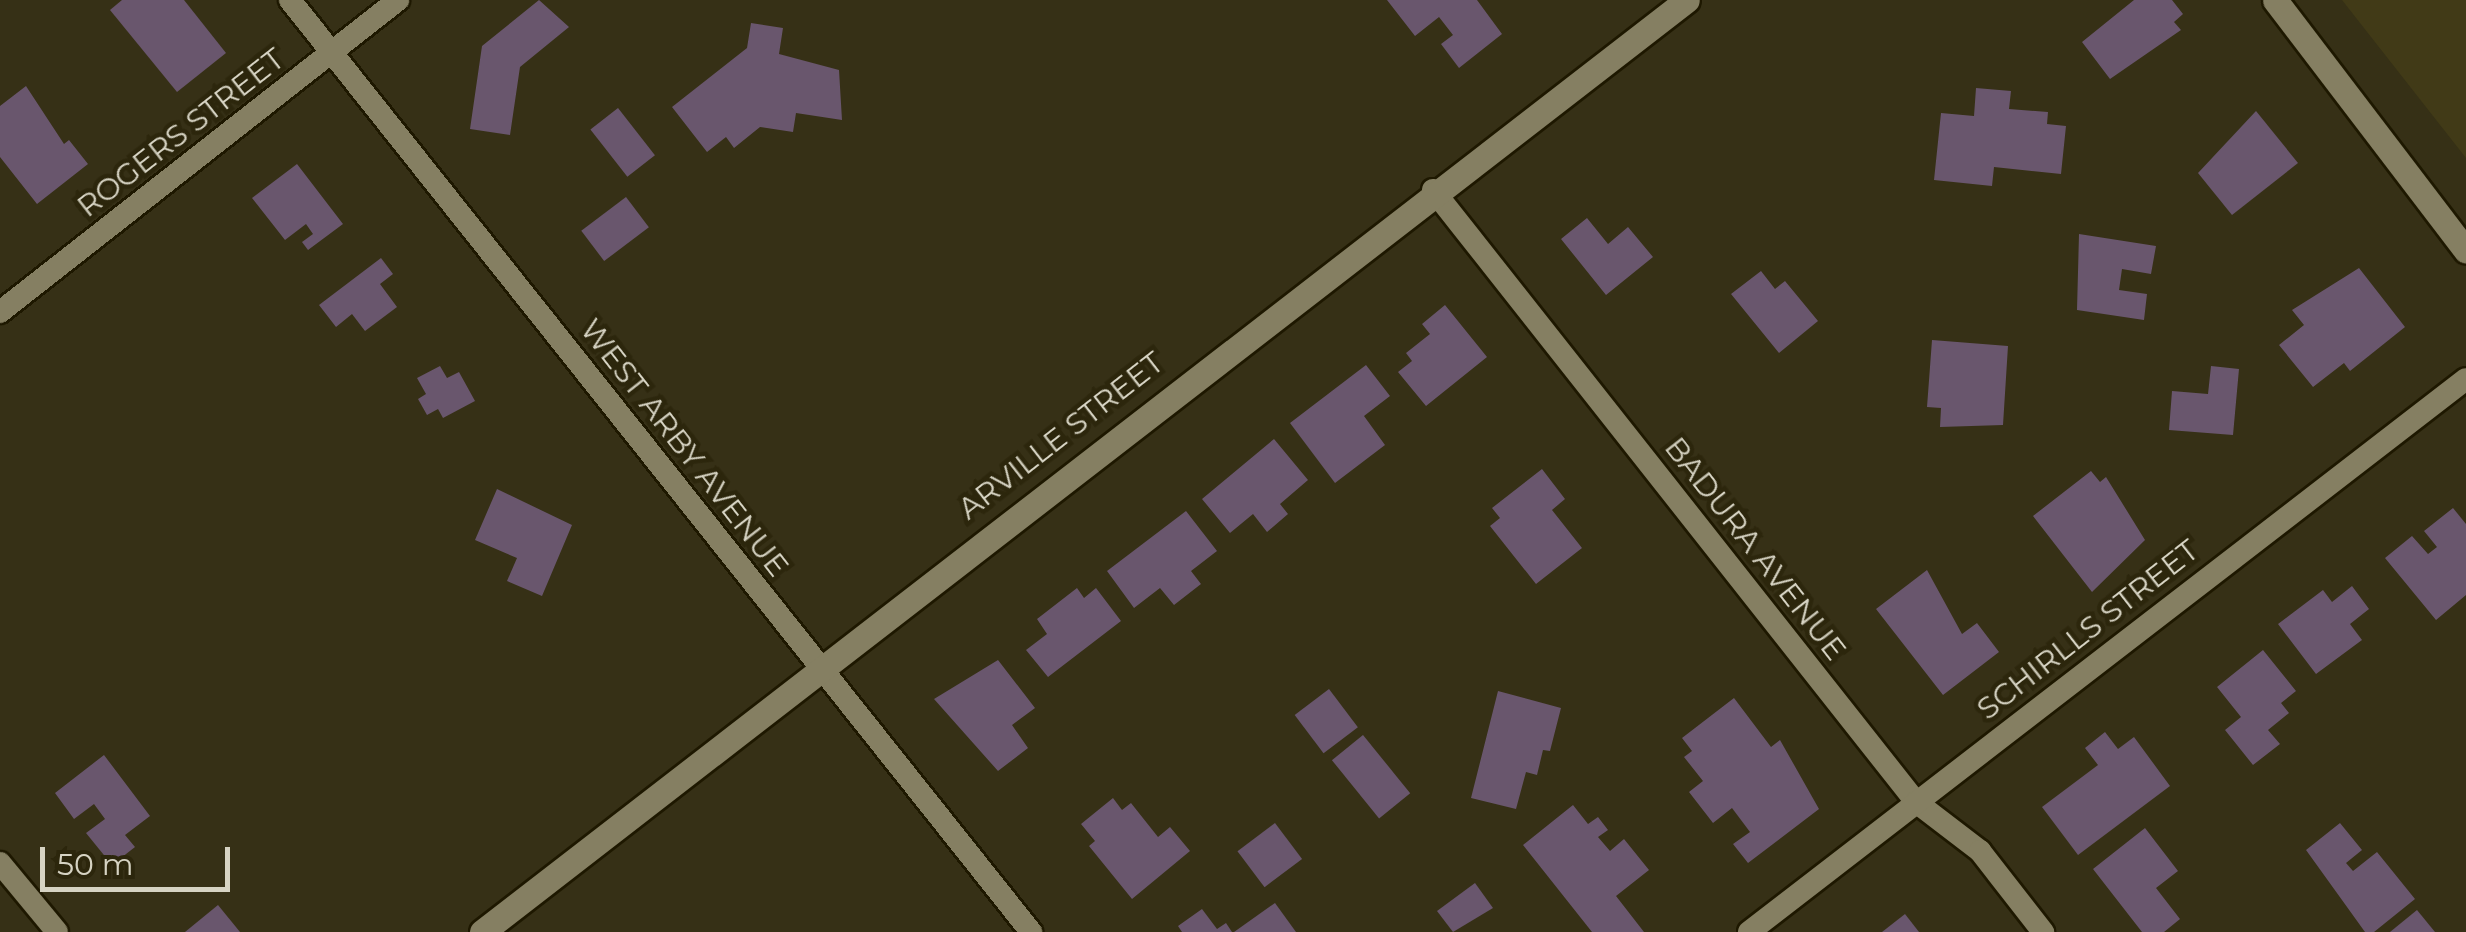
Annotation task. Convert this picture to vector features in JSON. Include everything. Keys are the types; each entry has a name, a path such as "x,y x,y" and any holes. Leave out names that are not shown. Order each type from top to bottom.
{"street":[{"name":"WEST ARBY AVENUE","path":"290,0 1031,932"},
{"name":"ROGERS STREET","path":"0,312 398,0"},
{"name":"ARVILLE STREET","path":"482,932 818,665 1433,190 1687,0"},
{"path":"2275,0 2466,250"},
{"name":"BADURA AVENUE","path":"1433,190 1916,802 1980,851 2043,932"},
{"name":"SCHIRLLS STREET","path":"1749,932 2466,379"},
{"path":"0,863 57,932"}],"shaded area":[{"path":"2342,0 2466,0 2466,158"}],"building":[{"path":"122,0 184,0 226,53 177,92 110,10"},
{"path":"539,0 569,27 520,67 510,135 470,129 482,46"},
{"path":"1387,0 1477,0 1502,34 1459,68 1441,44 1453,35 1439,17 1415,36"},
{"path":"2134,0 2172,0 2183,14 2174,22 2181,30 2110,79 2082,42"},
{"path":"751,23 783,28 779,54 839,70 842,120 796,113 793,132 760,127 734,148 726,137 707,152 672,107 747,48"},
{"path":"26,86 64,144 69,140 88,164 37,204 0,157 0,106"},
{"path":"1976,88 2011,91 2009,109 2048,112 2047,124 2066,126 2061,174 1994,167 1992,186 1934,180 1941,113 1974,116"},
{"path":"618,108 655,155 627,177 590,130"},
{"path":"2256,111 2298,163 2232,215 2198,173"},
{"path":"297,164 343,224 308,250 302,242 313,234 306,224 285,240 252,198"},
{"path":"626,197 649,227 604,261 581,231"},
{"path":"1587,218 1608,244 1628,227 1653,257 1606,295 1561,239"},
{"path":"2079,234 2156,246 2151,274 2122,269 2119,290 2147,294 2144,320 2077,310"},
{"path":"381,258 393,274 380,284 397,307 365,331 352,314 336,327 319,305"},
{"path":"2359,268 2405,327 2350,371 2344,363 2313,387 2279,345 2304,325 2292,310"},
{"path":"1761,271 1775,289 1785,281 1818,321 1779,353 1731,294"},
{"path":"1445,305 1487,357 1426,406 1398,372 1412,361 1406,353 1430,334 1422,324"},
{"path":"1932,340 2008,346 2003,425 1940,427 1941,408 1927,407"},
{"path":"1366,365 1390,396 1364,416 1385,445 1335,483 1290,423"},
{"path":"440,366 447,378 459,372 475,401 443,418 438,409 427,415 418,399 426,394 417,378"},
{"path":"2211,366 2239,369 2233,435 2169,430 2172,391 2208,394"},
{"path":"1274,439 1308,480 1280,504 1288,514 1267,532 1253,514 1230,533 1202,499"},
{"path":"1542,469 1565,499 1552,510 1582,548 1536,584 1490,526 1500,518 1492,508"},
{"path":"2091,471 2100,482 2106,477 2145,540 2092,592 2033,516"},
{"path":"497,489 572,525 542,596 507,581 517,558 475,540"},
{"path":"2453,508 2466,524 2466,595 2436,620 2385,558 2412,536 2428,554 2437,547 2424,531"},
{"path":"1186,511 1217,551 1191,571 1201,584 1174,605 1160,588 1134,608 1107,571"},
{"path":"1927,570 1962,634 1977,623 1999,652 1943,695 1876,609"},
{"path":"2352,586 2369,609 2350,624 2362,640 2316,674 2278,624 2323,590 2332,602"},
{"path":"1077,588 1084,598 1096,588 1121,621 1048,677 1026,650 1047,634 1037,619"},
{"path":"2263,650 2296,691 2281,703 2289,713 2268,730 2280,744 2253,765 2225,730 2241,717 2217,687"},
{"path":"998,660 1035,708 1012,725 1028,748 998,771 934,699"},
{"path":"1329,689 1358,727 1324,753 1295,715"},
{"path":"1498,691 1561,708 1550,751 1543,750 1537,775 1526,772 1516,809 1471,798"},
{"path":"1734,698 1771,747 1780,740 1819,809 1748,863 1733,844 1750,832 1732,808 1713,823 1689,792 1703,781 1684,757 1692,751 1682,738"},
{"path":"2105,732 2118,749 2134,737 2170,786 2078,855 2042,807 2098,765 2085,748"},
{"path":"1363,735 1410,793 1379,818 1332,760"},
{"path":"104,755 150,816 125,835 135,847 112,865 86,833 105,819 94,804 74,819 55,793"},
{"path":"1113,798 1122,810 1131,803 1158,837 1170,827 1190,851 1132,899 1089,846 1095,841 1081,824"},
{"path":"1573,805 1588,824 1598,817 1608,830 1598,837 1610,851 1624,839 1649,870 1616,896 1644,932 1592,932 1523,845"},
{"path":"1275,823 1302,859 1265,887 1237,851"},
{"path":"2340,823 2362,850 2346,863 2353,871 2377,852 2415,899 2374,932 2365,932 2306,850"},
{"path":"2145,828 2178,871 2156,888 2180,919 2164,932 2142,932 2093,869"},
{"path":"1475,883 1493,908 1453,932 1437,911"},
{"path":"1275,903 1296,932 1234,932"},
{"path":"218,905 240,932 185,932"},
{"path":"1202,909 1217,929 1226,923 1232,932 1182,932 1178,926"},
{"path":"2417,910 2435,932 2390,932"},
{"path":"1905,914 1919,932 1882,932"}]}
